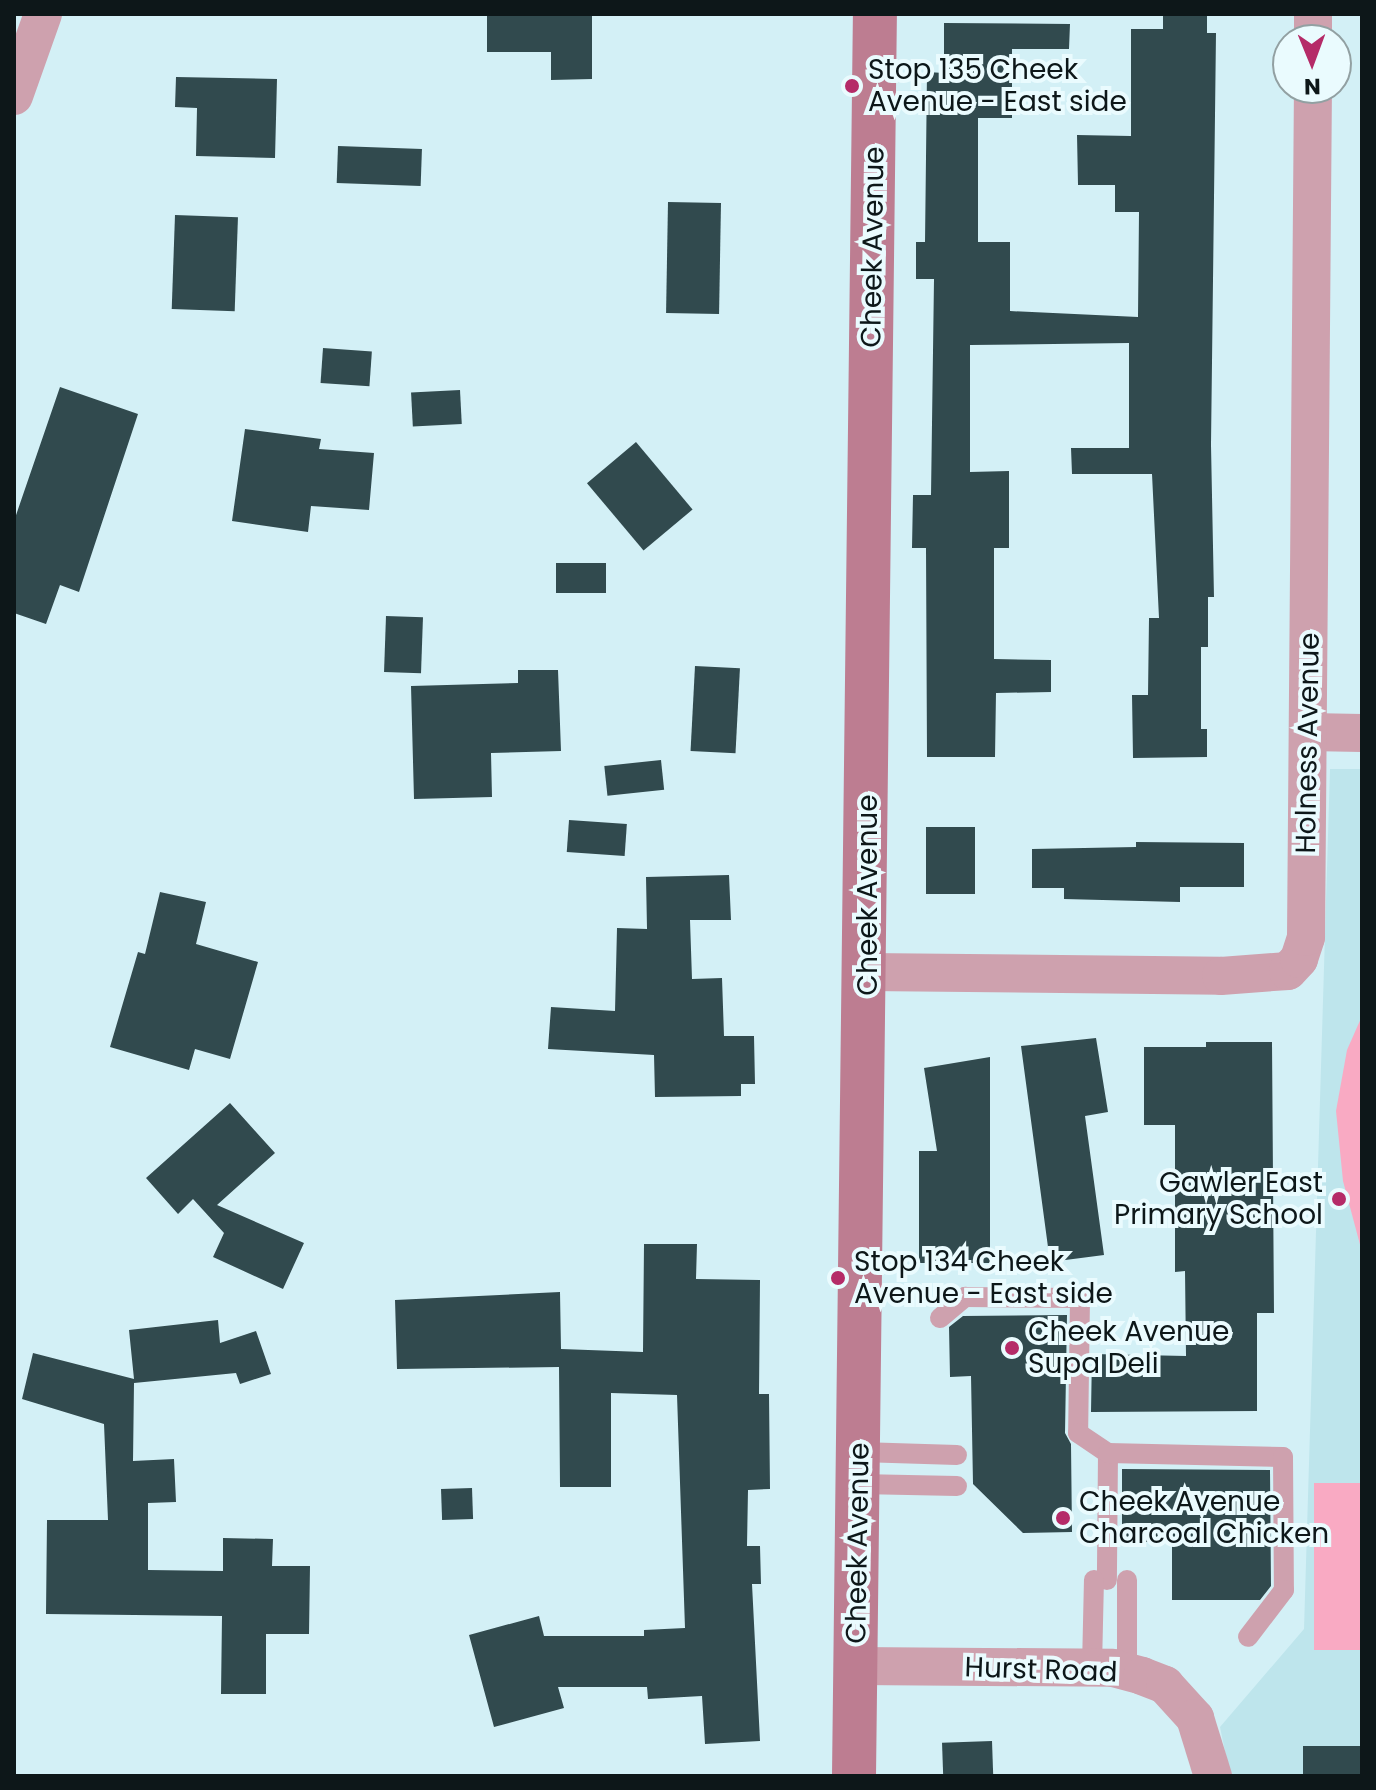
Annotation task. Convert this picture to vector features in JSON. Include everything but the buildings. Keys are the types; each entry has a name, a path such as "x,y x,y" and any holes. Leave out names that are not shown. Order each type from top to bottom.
{"street":[{"path":"14,96 43,14"},
{"name":"Cheek Avenue","path":"854,1776 867,972 875,14"},
{"name":"Holness Avenue","path":"867,972 1221,976 1288,971 1299,959 1306,937 1313,104"},
{"path":"1309,732 1362,733"},
{"name":"Hurst Road","path":"856,1666 1110,1670 1165,1685 1183,1701 1207,1742 1213,1776"}],"lane":[{"path":"940,1318 965,1297 1080,1298 1078,1433 1108,1453 1283,1457 1284,1590 1248,1637"},
{"path":"1108,1453 1110,1670"},
{"path":"859,1468 957,1455"},
{"path":"859,1468 957,1486"},
{"path":"1109,1580 1110,1670"}],"shaded area":[{"name":"Gawler East Primary School","path":"1330,769 1362,769 1362,1776 1230,1776 1220,1727 1304,1629"},
{"path":"1362,1016 1362,1252 1343,1181 1336,1111 1347,1050"},
{"path":"1314,1483 1362,1483 1362,1650 1314,1650"}],"place":[{"name":"Stop 135 Cheek Avenue - East side","path":"852,86"},
{"name":"Gawler East Primary School","path":"1339,1199"},
{"name":"Stop 134 Cheek Avenue - East side","path":"838,1278"},
{"name":"Cheek Avenue Supa Deli","path":"1012,1348"},
{"name":"Cheek Avenue Charcoal Chicken","path":"1063,1518"}]}
